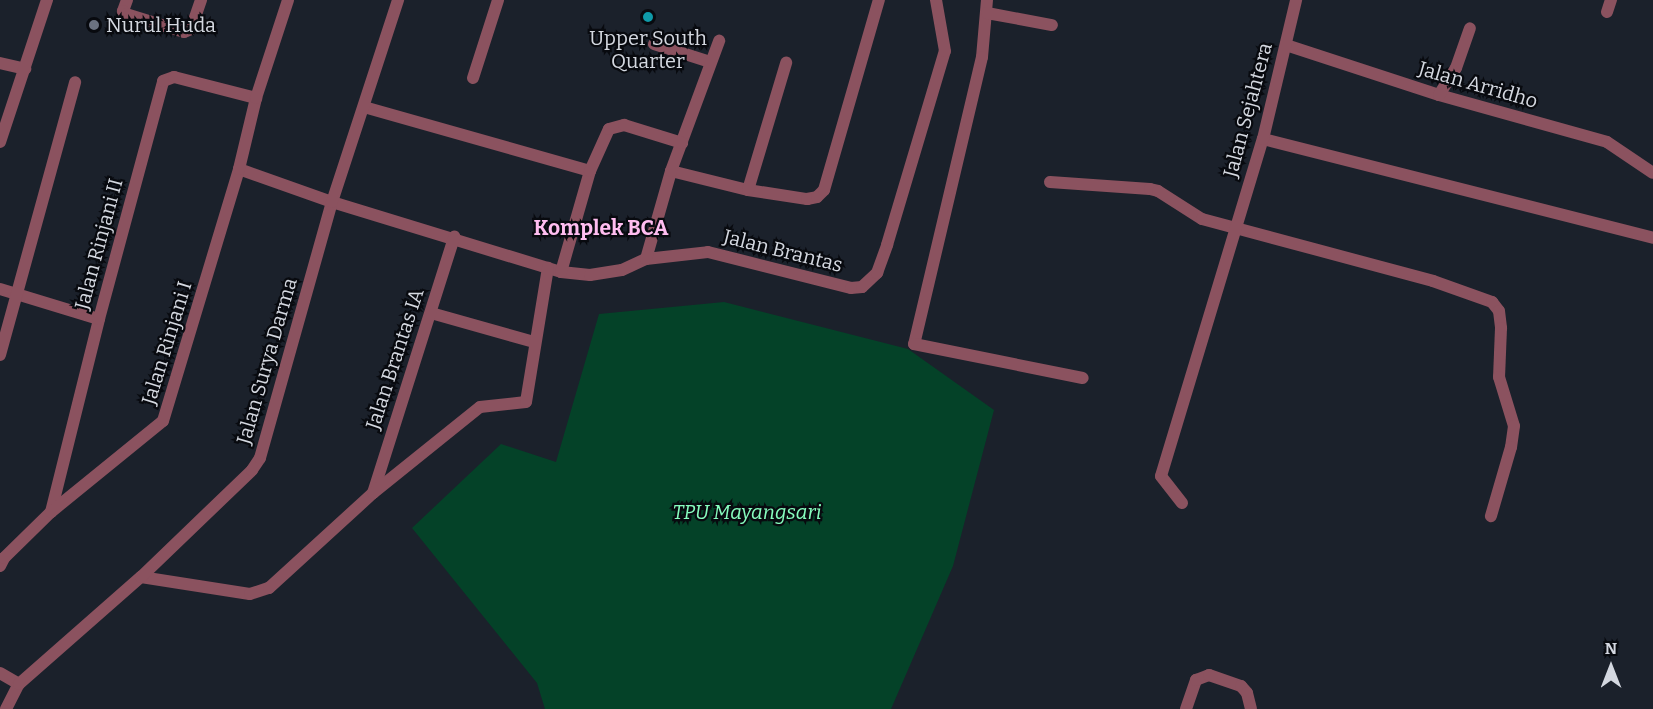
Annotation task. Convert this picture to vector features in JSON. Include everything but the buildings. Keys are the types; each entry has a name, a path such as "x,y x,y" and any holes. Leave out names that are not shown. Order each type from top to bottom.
{"street":[{"path":"1,137 46,0"},
{"path":"127,0 123,11 126,14 188,32 201,0"},
{"name":"Jalan Rinjani I","path":"1,560 51,512 163,421 239,169 256,98 288,0"},
{"name":"Jalan Surya Darma","path":"6,709 19,684 141,577 252,470 260,458 333,202 398,0"},
{"path":"473,78 498,0"},
{"path":"671,171 748,190 807,199 817,197 824,190 879,0"},
{"name":"Jalan Brantas","path":"333,202 454,237 561,272 590,275 622,270 646,259 708,252 852,288 870,282 877,273 887,245 945,51 936,0"},
{"path":"987,0 982,57 914,344 1083,378"},
{"name":"Jalan Sejahtera","path":"1182,503 1161,476 1236,229 1241,205 1263,139 1296,0"},
{"path":"987,13 1052,25"},
{"path":"1439,95 1456,68 1470,28"},
{"path":"646,259 671,171 719,41"},
{"path":"654,44 710,62"},
{"name":"Jalan Arridho","path":"1286,45 1439,95 1607,142 1653,173"},
{"path":"0,63 25,69"},
{"path":"748,190 786,63"},
{"name":"Jalan Rinjani II","path":"51,512 99,319 163,81 174,77 256,98"},
{"path":"0,355 75,82"},
{"path":"364,107 590,171"},
{"path":"561,272 590,171 604,135 616,125 624,125 682,143"},
{"path":"1263,139 1653,238"},
{"path":"239,169 333,202"},
{"path":"1050,182 1150,189 1202,219 1432,281 1492,302 1499,311 1501,328 1499,377 1514,426 1511,447 1491,516"},
{"name":"Jalan Brantas IA","path":"373,493 454,237"},
{"path":"141,577 250,594 269,588 373,493 480,407 526,402 534,342 548,268"},
{"path":"0,289 99,319"},
{"path":"430,313 534,342"},
{"path":"0,673 19,684"},
{"path":"1186,709 1196,680 1209,675 1241,686 1247,693 1251,709"}],"green space":[{"name":"TPU Mayangsari","path":"724,302 908,349 994,410 953,566 891,709 545,709 537,683 412,528 501,444 556,462 599,314"}],"place":[{"name":"Upper South Quarter","path":"648,17"},
{"name":"Nurul Huda","path":"94,25"}],"district":[{"name":"Komplek BCA","path":"601,228"}]}
